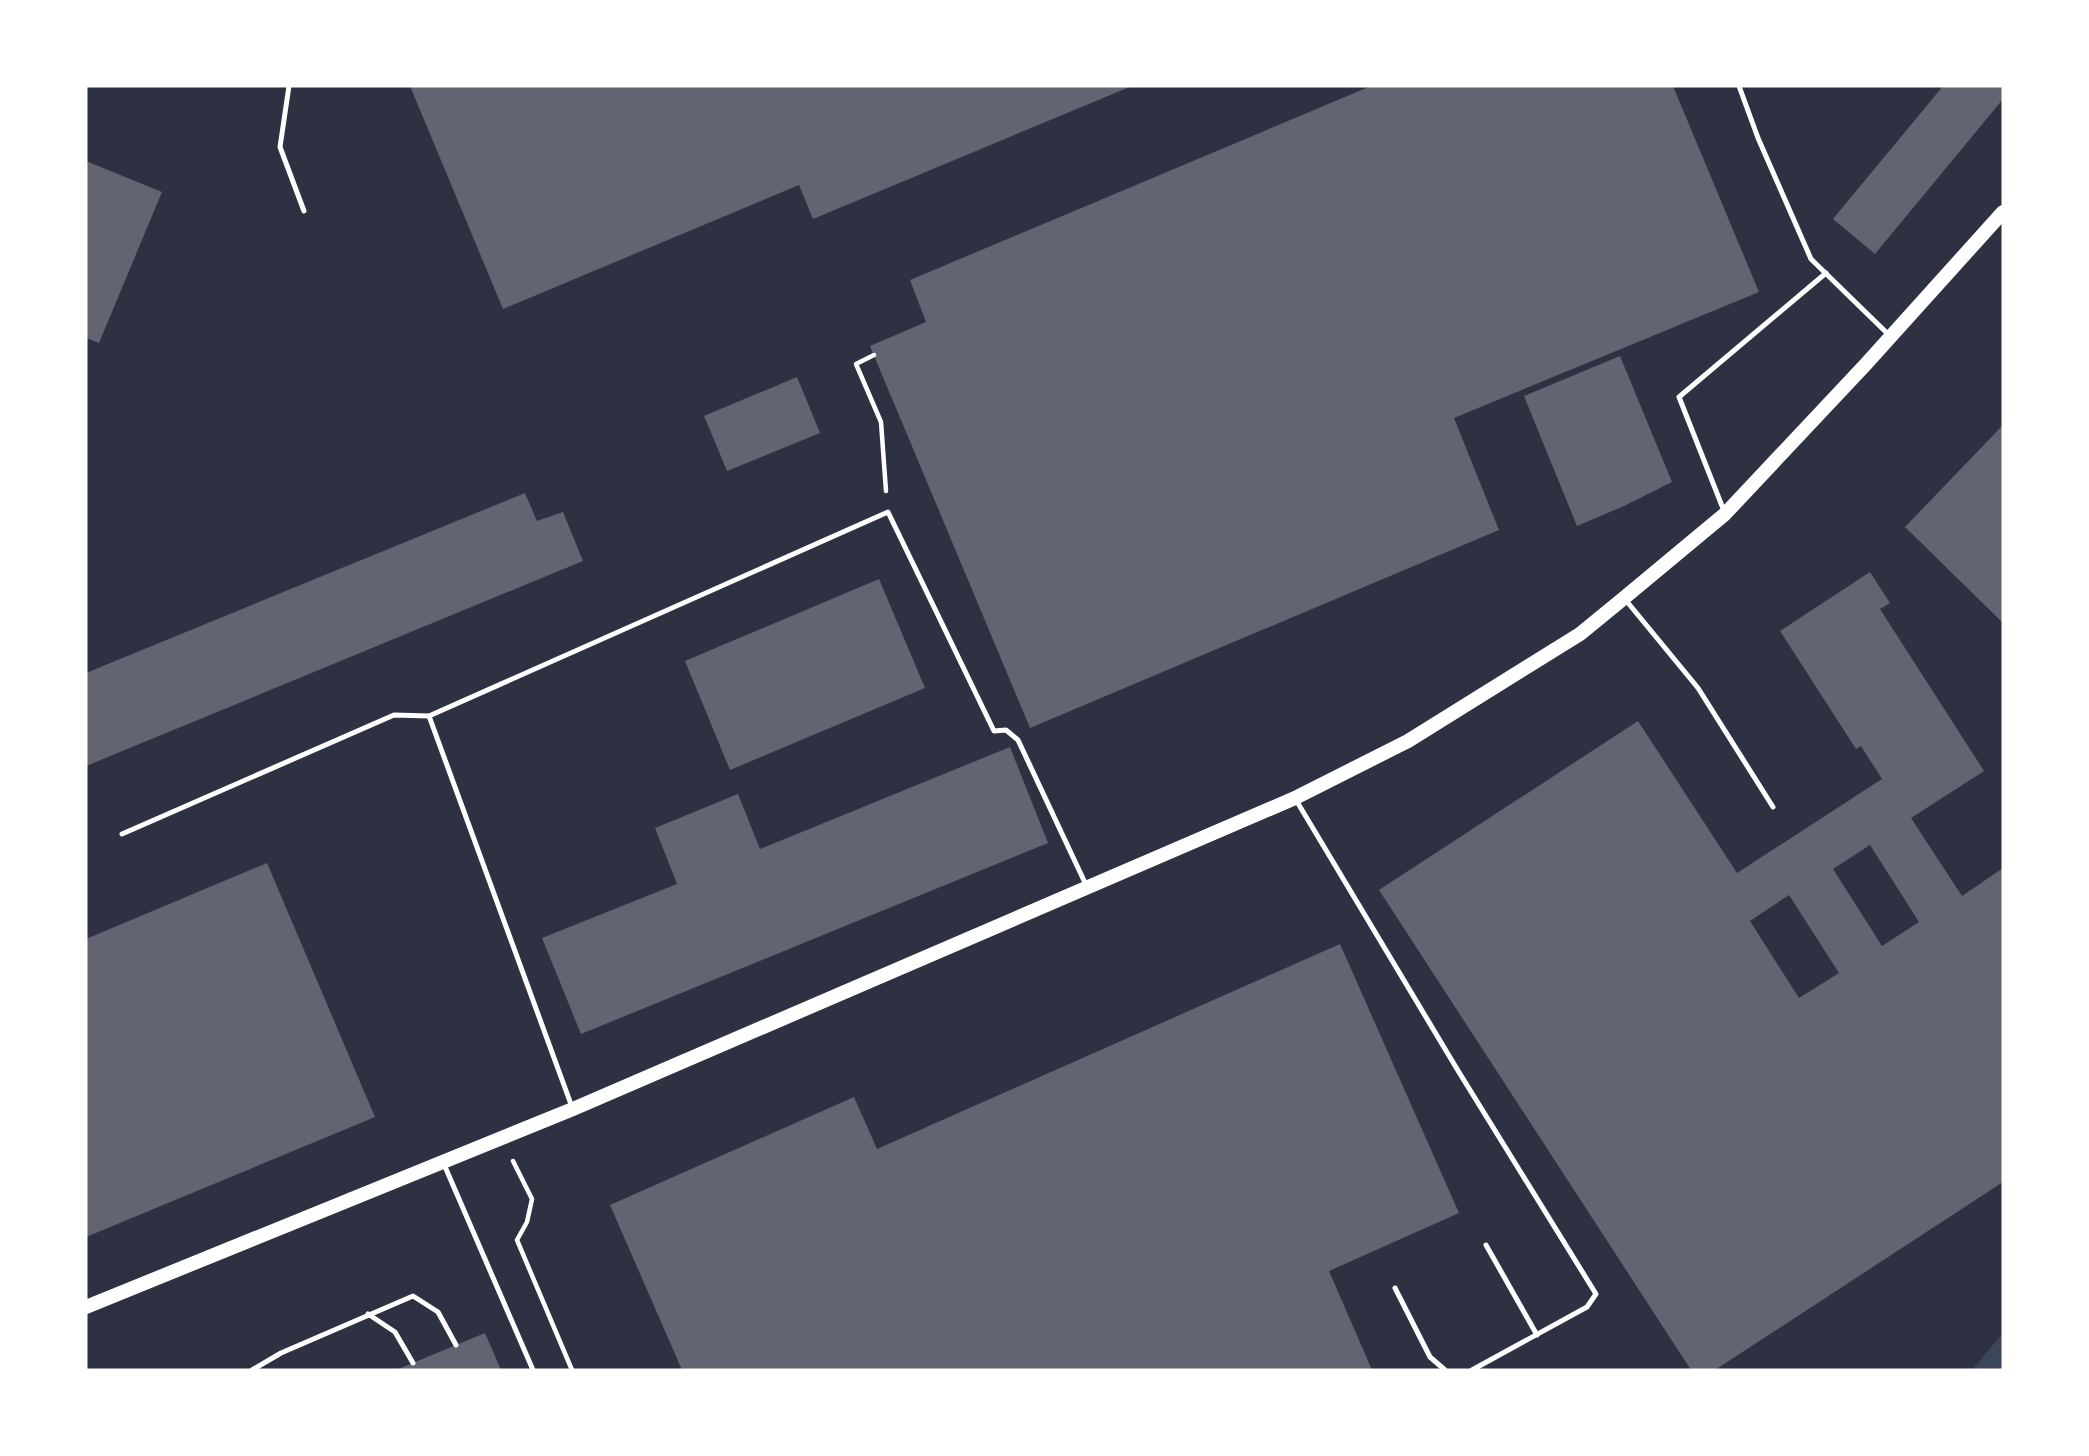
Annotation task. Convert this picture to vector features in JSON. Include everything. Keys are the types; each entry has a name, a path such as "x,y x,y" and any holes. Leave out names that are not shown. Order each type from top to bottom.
{"main road":[{"path":"86,1307 573,1109 1295,798 1408,741 1580,634 1725,514 2003,212"}],"lane":[{"path":"289,86 280,147 304,211"},
{"path":"1739,86 1758,138 1811,258 1890,336"},
{"path":"1725,514 1679,397 1826,274"},
{"path":"122,834 394,715 429,716 888,513 995,731 1006,730 1018,740 1087,887"},
{"path":"1624,598 1698,688 1773,807"},
{"path":"429,716 573,1109"},
{"path":"1295,798 1457,1069 1596,1294 1587,1307 1472,1370"},
{"path":"443,1162 533,1370"},
{"path":"1486,1245 1537,1335"},
{"path":"1395,1288 1430,1357 1445,1370"},
{"path":"252,1370 281,1353 413,1296 438,1312 456,1345"},
{"path":"368,1314 395,1332 413,1363"}],"path":[{"path":"874,355 856,364 881,422 888,513"},
{"path":"502,1139 532,1199 527,1222 517,1240 572,1370"}],"shaded area":[{"path":"2003,1333 2003,1370 1972,1370"}],"building":[{"path":"410,86 1132,86 813,219 799,185 503,309"},
{"path":"1371,86 1673,86 1759,292 1454,418 1499,530 1030,728 870,346 926,322 910,280"},
{"path":"1943,86 2003,86 2003,99 1875,254 1833,219"},
{"path":"86,161 162,192 99,343 86,338"},
{"path":"1620,356 1672,482 1577,526 1524,396"},
{"path":"797,377 820,433 727,471 704,416"},
{"path":"2003,425 2003,623 1905,527"},
{"path":"525,493 537,521 563,512 583,561 86,766 86,673"},
{"path":"1870,572 1890,603 1880,609 1984,771 1911,818 1962,896 2003,868 2003,1182 1715,1370 1691,1370 1379,890 1638,721 1737,873 1882,779 1861,746 1856,749 1780,631","holes":["1870,845 1919,922 1882,946 1833,869","1789,895 1839,973 1799,998 1750,921"]},
{"path":"879,579 925,688 730,770 685,661"},
{"path":"1010,747 1048,843 581,1034 542,938 677,884 655,828 738,794 760,849"},
{"path":"267,863 375,1117 86,1237 86,939"},
{"path":"1340,944 1459,1213 1329,1271 1372,1370 682,1370 610,1205 854,1097 877,1149"},
{"path":"485,1333 501,1370 396,1370"}]}
